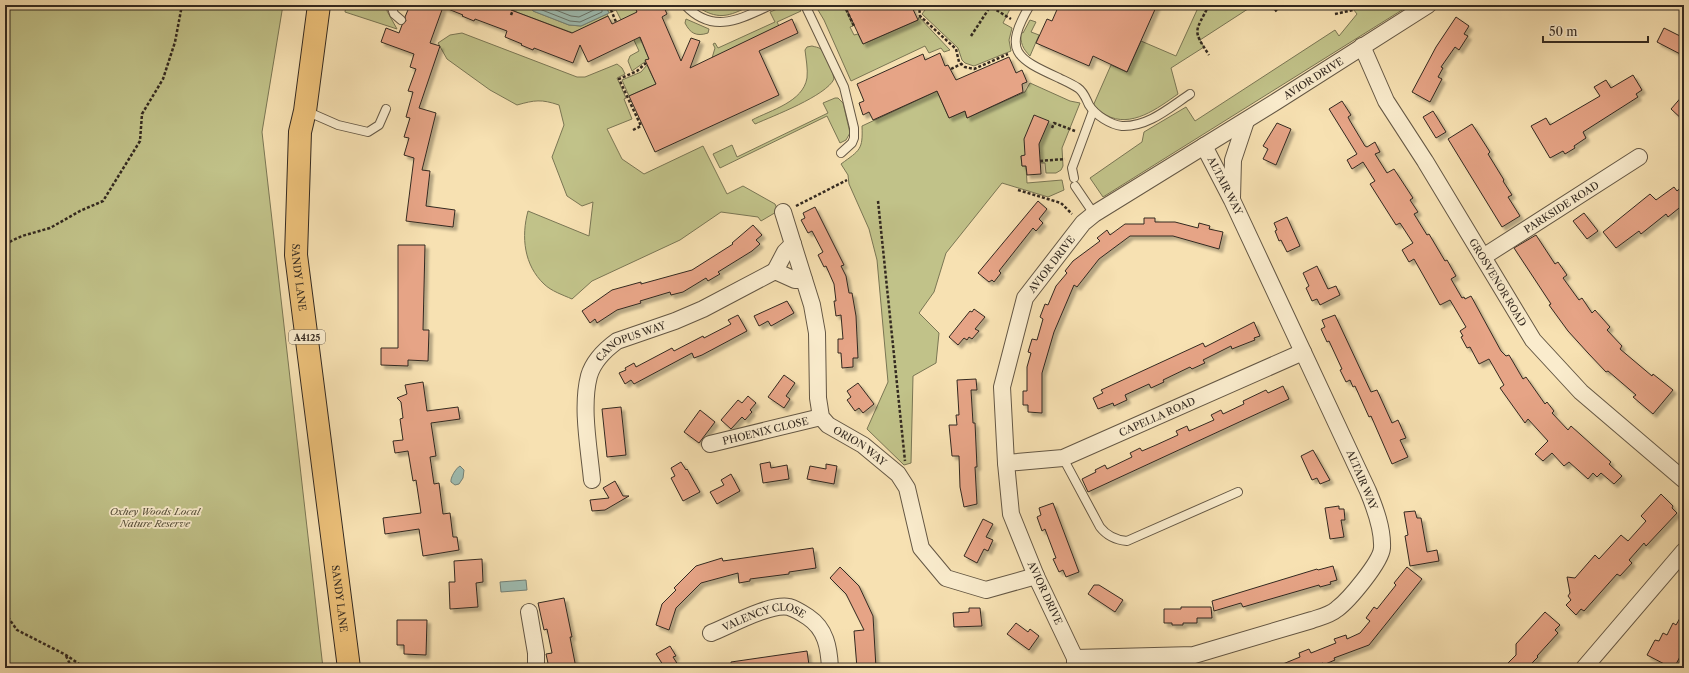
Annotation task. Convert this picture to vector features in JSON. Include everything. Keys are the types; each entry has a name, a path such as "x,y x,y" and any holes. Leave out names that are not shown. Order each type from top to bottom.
{"main road":[{"name":"SANDY LANE","path":"319,5 305,111 300,132 296,255 349,668"}],"street":[{"name":"AVIOR DRIVE","path":"1075,663 1036,576 1011,514 1006,463 1002,387 1025,298 1088,219 1246,121 1428,5"},
{"name":"GROSVENOR ROAD","path":"1362,46 1386,101 1533,340 1581,392 1684,480"},
{"path":"1232,200 1233,160 1246,121"},
{"name":"ALTAIR WAY","path":"1075,663 1181,656 1210,650 1329,614 1341,605 1366,577 1376,563 1382,548 1375,508 1232,200 1204,146"},
{"name":"PARKSIDE ROAD","path":"1483,257 1638,157"},
{"path":"783,212 812,304 817,333 818,398 821,417"},
{"path":"793,244 785,252 775,271 795,280 804,280"},
{"name":"CANOPUS WAY","path":"592,480 587,420 587,391 590,375 595,364 602,355 611,345 618,341 703,309 775,271"},
{"name":"CAPELLA ROAD","path":"1006,463 1063,458 1303,352"},
{"name":"ORION WAY","path":"821,417 828,425 863,445 898,474 907,488 921,548 946,578 986,590 1036,576"},
{"name":"PHOENIX CLOSE","path":"710,444 821,417"},
{"path":"1584,668 1684,551"},
{"name":"VALENCY CLOSE","path":"711,633 764,611 788,607 797,610 812,620 820,628 827,641 830,668"},
{"path":"529,612 536,653 536,668"}],"lane":[{"path":"391,5 394,14 400,20"},
{"path":"684,5 692,12 703,18 716,22 727,23 739,20 771,5"},
{"path":"805,5 844,87 854,128 854,138 841,154"},
{"path":"1030,5 1019,24 1015,39 1017,50 1023,59 1035,67 1079,89 1093,111 1117,125 1139,124 1151,120 1190,94"},
{"path":"305,111 338,125 368,132 379,125 386,109"},
{"path":"1074,178 1072,170 1093,111"},
{"path":"1075,186 1088,219"},
{"path":"1063,458 1104,533 1119,540 1126,541 1238,492"}],"path":[{"path":"5,244 22,236 50,228 80,211 103,202 140,141 142,114 163,80 175,42 182,5"},
{"path":"511,15 515,5"},
{"path":"608,5 616,22"},
{"path":"844,5 854,26"},
{"path":"846,9 854,5"},
{"path":"919,5 920,16 956,49 961,64 970,69 974,69 1017,50"},
{"path":"1209,5 1196,30 1197,38 1209,56"},
{"path":"1272,5 1277,12"},
{"path":"1335,14 1353,10 1360,5"},
{"path":"971,36 989,6 1019,24"},
{"path":"633,130 641,126 620,79 637,71 646,63"},
{"path":"950,69 961,64"},
{"path":"1052,128 1054,123 1084,135"},
{"path":"1040,161 1076,158"},
{"path":"783,212 847,180"},
{"path":"1018,190 1061,204 1088,219"},
{"path":"878,201 907,488"},
{"path":"5,613 17,630 66,655 85,668"},
{"path":"66,655 72,668"}],"green space":[{"name":"Oxhey Woods Local Nature Reserve","path":"5,5 283,5 262,132 323,668 5,668"},
{"path":"346,5 387,5 387,11 397,29 345,12"},
{"path":"513,5 530,5 533,11 569,25 581,26 607,14 608,16 573,33 511,10"},
{"path":"605,5 634,5 643,25 627,32 616,10 609,13"},
{"path":"694,5 752,5 723,16 710,13"},
{"path":"787,5 795,5 801,11 777,22 779,26 712,58 715,48 713,44 715,43 718,48 775,22 770,12"},
{"path":"815,5 851,5 845,8 853,26 850,27 854,35 858,34 863,44 918,20 919,17 950,50 944,52 941,48 929,53 925,46 851,81 824,20"},
{"path":"926,5 1012,5 1003,23 1012,28 1009,40 1011,51 974,66 965,63 962,60 958,48 922,14"},
{"path":"1189,5 1254,5 1200,40 1204,47 1171,68 1178,94 1162,105 1144,115 1125,120 1115,119 1093,106 1111,65 1127,72 1141,41 1176,56 1197,10"},
{"path":"1350,5 1410,5 1103,197 1090,178 1142,142 1144,132 1186,107 1195,121 1335,30 1339,36 1357,14"},
{"path":"686,19 709,29 708,33 700,35 691,32 685,23"},
{"path":"1030,20 1036,22 1031,32 1039,35 1030,56 1022,46 1021,32 1023,33"},
{"path":"462,33 577,77 585,77 617,64 622,68 625,74 617,78 626,98 624,99 632,119 607,129 622,159 644,174 703,146 727,194 743,186 775,204 778,211 761,221 758,217 721,212 680,240 592,281 572,299 554,291 544,284 537,276 528,259 525,231 528,211 589,236 593,202 582,206 567,196 552,157 564,125 559,105 538,101 517,105 490,90 447,59 438,43 450,35"},
{"path":"639,36 649,59 632,71 628,61 630,56 639,51 633,38"},
{"path":"812,46 820,48 823,51 834,79 821,92 810,99 755,124 752,120 777,109 793,99 799,93 807,78 805,50 807,47"},
{"path":"647,65 656,84 629,96 622,80 641,72"},
{"path":"1030,83 1070,101 1080,103 1062,148 1063,166 1061,170 1056,173 1046,173 1045,163 1021,156 1022,166 1026,166 1027,183 1062,180 1064,190 1048,197 1002,183 946,253 934,292 919,313 939,333 936,363 913,376 911,463 904,465 867,429 888,382 877,260 869,229 849,184 848,175 841,164 859,149 862,140 862,126 937,91 949,118 965,111 967,118 1025,92"},
{"path":"838,98 843,103 850,133 846,140 840,143 827,116 720,168 713,154 732,145 737,157 828,113 823,103"}],"water":[{"path":"530,5 605,5 609,13 581,26 569,25 533,11"},
{"path":"460,466 464,470 463,478 459,484 455,485 451,482 451,478"},
{"path":"526,580 527,590 501,592 500,582"}],"building":[{"path":"410,5 513,5 511,10 572,33 608,16 612,24 637,12 634,5 663,5 667,14 662,17 681,61 691,38 700,41 690,68 792,19 798,33 759,51 779,95 655,152 629,96 656,84 645,60 649,59 640,37 588,62 580,45 573,63 534,48 533,50 521,45 522,44 505,37 507,31 475,19 474,21 443,7 430,43 440,46 419,108 436,113 422,170 430,171 426,206 455,210 453,227 406,221 414,158 404,155 409,138 404,137 410,118 406,117 413,92 408,91 416,69 410,67 414,54 381,42 386,28 399,33 402,25 406,21 405,17"},
{"path":"858,5 911,5 918,20 863,44 847,10"},
{"path":"1059,5 1157,5 1127,72 1093,56 1089,66 1036,43 1047,19 1052,21"},
{"path":"1456,17 1469,26 1464,34 1468,36 1459,50 1455,47 1441,67 1443,68 1438,77 1442,79 1430,102 1412,92 1436,47"},
{"path":"1664,28 1684,38 1684,56 1657,42"},
{"path":"940,53 945,66 948,65 956,80 1009,57 1016,73 1022,70 1027,82 1022,84 1023,92 967,118 965,111 949,118 937,91 873,120 869,112 863,115 859,103 864,101 857,84 923,54 925,60"},
{"path":"1633,75 1642,90 1636,94 1638,97 1583,132 1586,138 1574,146 1575,148 1565,154 1563,151 1550,158 1531,126 1546,118 1550,125 1600,96 1594,87 1606,80 1611,88"},
{"path":"1684,94 1684,121 1671,109"},
{"path":"1342,101 1351,115 1348,117 1350,121 1365,146 1367,147 1375,142 1380,152 1375,154 1387,173 1394,169 1413,198 1410,200 1418,212 1414,214 1427,235 1429,234 1445,261 1447,260 1456,276 1451,279 1462,298 1464,297 1465,299 1471,296 1501,351 1506,356 1509,355 1523,379 1526,377 1545,404 1547,402 1554,411 1552,413 1568,430 1571,426 1611,462 1609,464 1622,476 1614,484 1601,473 1597,477 1593,473 1588,479 1569,462 1564,466 1552,453 1543,461 1535,454 1548,441 1528,419 1525,423 1500,388 1504,385 1489,359 1479,364 1470,347 1467,348 1461,337 1463,336 1460,331 1466,327 1450,300 1440,305 1414,259 1409,262 1402,250 1413,243 1400,223 1396,225 1370,184 1375,181 1363,162 1352,169 1347,160 1357,154 1329,109"},
{"path":"1433,111 1446,132 1436,138 1423,117"},
{"path":"1034,115 1049,121 1039,144 1041,174 1027,175 1026,166 1022,166 1021,156 1025,155 1024,139"},
{"path":"1277,123 1291,129 1276,165 1263,159 1268,149 1263,146"},
{"path":"1472,124 1490,152 1488,154 1512,195 1508,197 1520,216 1502,227 1448,139"},
{"path":"1684,185 1684,204 1668,217 1666,214 1641,234 1639,231 1616,248 1603,232 1650,194 1656,200 1674,187 1677,191"},
{"path":"1038,201 1047,209 1039,219 1043,223 1036,231 1033,228 999,271 1001,273 994,282 992,280 989,282 978,273"},
{"path":"815,207 844,265 841,266 846,276 849,293 852,293 856,316 858,358 853,358 853,367 842,368 841,353 838,353 838,339 843,339 841,315 836,316 834,284 826,266 824,267 818,255 823,252 812,231 808,233 801,220 805,218 803,213"},
{"path":"1584,213 1598,231 1587,239 1573,221"},
{"path":"1287,217 1300,246 1287,252 1281,240 1279,241 1274,223"},
{"path":"1144,218 1155,218 1155,222 1175,222 1198,228 1199,223 1210,226 1209,229 1223,232 1219,249 1173,236 1130,236 1099,259 1077,287 1074,285 1054,332 1042,373 1042,413 1028,412 1028,405 1023,405 1023,391 1027,391 1027,367 1031,353 1028,352 1032,339 1037,340 1043,319 1040,317 1045,304 1048,305 1056,286 1067,273 1065,271 1073,261 1100,241 1097,238 1107,230 1110,235 1125,224 1144,224"},
{"path":"753,225 762,235 756,240 760,244 752,251 718,272 720,274 708,281 706,278 683,292 671,295 670,292 640,301 641,303 617,310 597,323 595,319 590,323 582,311 612,290 641,282 641,284 692,270 733,244 732,243"},
{"path":"1536,235 1555,264 1558,262 1567,275 1563,278 1579,300 1582,298 1592,313 1595,310 1610,327 1607,330 1622,346 1620,349 1652,376 1653,374 1673,390 1653,414 1633,397 1636,395 1608,371 1606,372 1568,331 1549,305 1551,304 1514,248"},
{"path":"398,245 425,245 423,330 429,330 428,361 408,360 408,366 381,365 381,348 398,348"},
{"path":"1317,266 1328,289 1336,286 1340,295 1320,305 1317,299 1312,301 1306,288 1309,286 1303,273"},
{"path":"787,301 794,313 771,326 768,321 759,326 754,316"},
{"path":"974,309 985,317 975,329 979,331 972,339 969,337 967,340 964,338 958,345 949,337 970,311 972,312"},
{"path":"738,315 747,331 702,355 694,358 692,353 634,384 631,380 625,384 619,373 626,370 625,368 634,363 636,367 672,348 674,351 703,336 704,338 731,324 728,320"},
{"path":"1335,315 1371,392 1377,390 1392,423 1398,420 1406,438 1400,440 1408,457 1392,464 1371,416 1369,417 1355,386 1353,387 1350,380 1346,382 1340,370 1342,369 1329,341 1327,342 1321,329 1325,327 1322,320"},
{"path":"1254,322 1260,336 1254,338 1255,340 1232,349 1231,346 1203,360 1205,363 1192,369 1190,367 1163,380 1164,382 1151,388 1149,384 1125,395 1127,400 1114,406 1113,403 1098,409 1093,398 1103,393 1101,390 1203,343 1205,347"},
{"path":"784,375 795,383 786,396 790,399 784,408 768,397"},
{"path":"976,379 977,390 971,390 973,423 975,423 977,504 964,507 960,487 959,456 952,456 949,425 957,425 956,415 959,415 957,380"},
{"path":"423,382 427,411 458,407 460,419 431,423 436,456 430,457 434,484 439,483 443,514 450,513 453,537 457,537 459,550 423,556 419,529 385,534 383,518 421,513 416,480 413,481 408,451 395,453 393,441 403,440 400,419 403,418 401,402 397,398 407,394 405,385"},
{"path":"858,383 874,404 863,413 859,408 855,411 847,400 851,397 847,391"},
{"path":"1283,386 1289,399 1088,492 1082,479 1096,472 1095,470 1105,465 1107,469 1132,457 1130,453 1140,448 1142,451 1178,435 1176,431 1187,426 1189,431 1214,420 1211,415 1221,410 1223,414 1244,404 1243,401 1266,390 1268,393"},
{"path":"748,396 756,403 750,410 752,412 745,420 742,417 731,429 721,420 738,400 742,403"},
{"path":"621,407 626,455 607,457 602,409"},
{"path":"700,410 715,422 699,443 684,432"},
{"path":"1313,450 1330,480 1320,484 1317,478 1312,480 1301,456"},
{"path":"681,462 686,470 687,469 700,492 683,501 671,478 675,476 671,468"},
{"path":"770,462 771,468 787,465 789,479 763,483 760,464"},
{"path":"826,464 837,466 834,484 807,479 810,466 826,469"},
{"path":"731,474 740,491 717,504 710,492 724,485 721,480"},
{"path":"615,481 623,496 629,496 605,510 592,511 590,500 609,498 603,488"},
{"path":"1661,494 1673,506 1672,508 1677,513 1646,546 1644,543 1629,560 1632,563 1620,576 1617,574 1584,611 1581,609 1576,615 1566,605 1571,600 1568,596 1570,593 1567,577 1575,578 1595,555 1599,559 1621,535 1628,541 1646,521 1641,516"},
{"path":"1053,503 1079,572 1066,577 1063,570 1059,572 1053,559 1056,558 1045,529 1042,531 1037,517 1041,515 1039,508"},
{"path":"1339,506 1339,509 1344,509 1345,520 1341,520 1344,537 1330,539 1325,508"},
{"path":"1415,511 1417,518 1421,518 1427,552 1437,550 1439,561 1410,566 1405,536 1408,535 1404,512"},
{"path":"983,519 993,524 986,537 993,540 988,551 984,549 977,563 964,556"},
{"path":"813,548 816,568 789,572 789,574 750,579 750,581 739,583 738,573 701,583 676,608 669,630 656,625 662,604 676,590 674,588 696,566 722,558 723,561"},
{"path":"482,559 483,582 476,583 478,607 450,609 449,582 455,582 454,561"},
{"path":"1333,566 1337,580 1330,582 1331,584 1320,587 1319,585 1243,607 1241,603 1214,611 1212,601 1317,569"},
{"path":"840,567 859,586 873,616 876,668 857,668 854,631 864,630 846,594 830,578"},
{"path":"1407,567 1422,579 1369,645 1334,658 1335,660 1323,665 1323,663 1310,668 1273,668 1300,657 1299,653 1309,649 1311,653 1336,643 1334,639 1346,635 1347,639 1360,633 1370,621 1366,618 1374,607 1377,609 1396,585 1394,583"},
{"path":"1094,585 1099,585 1123,600 1115,612 1088,594"},
{"path":"564,598 572,637 570,637 576,668 549,668 546,654 552,653 547,629 544,630 538,603"},
{"path":"1181,607 1211,607 1212,618 1197,618 1197,623 1183,623 1183,625 1164,623 1164,609 1181,609"},
{"path":"969,608 980,608 982,626 954,627 953,613 969,612"},
{"path":"1684,611 1684,649 1674,668 1672,668 1647,655 1655,640 1659,641 1663,633 1667,635 1673,623 1676,625"},
{"path":"1545,612 1560,625 1555,630 1558,633 1527,668 1503,668 1516,655 1516,644"},
{"path":"397,620 427,620 426,655 404,654 404,645 397,645"},
{"path":"1016,623 1028,632 1030,629 1039,636 1029,650 1007,634"},
{"path":"670,646 676,656 673,657 680,668 665,668 656,654"},
{"path":"807,651 809,665 789,668 731,668 731,662"}]}
